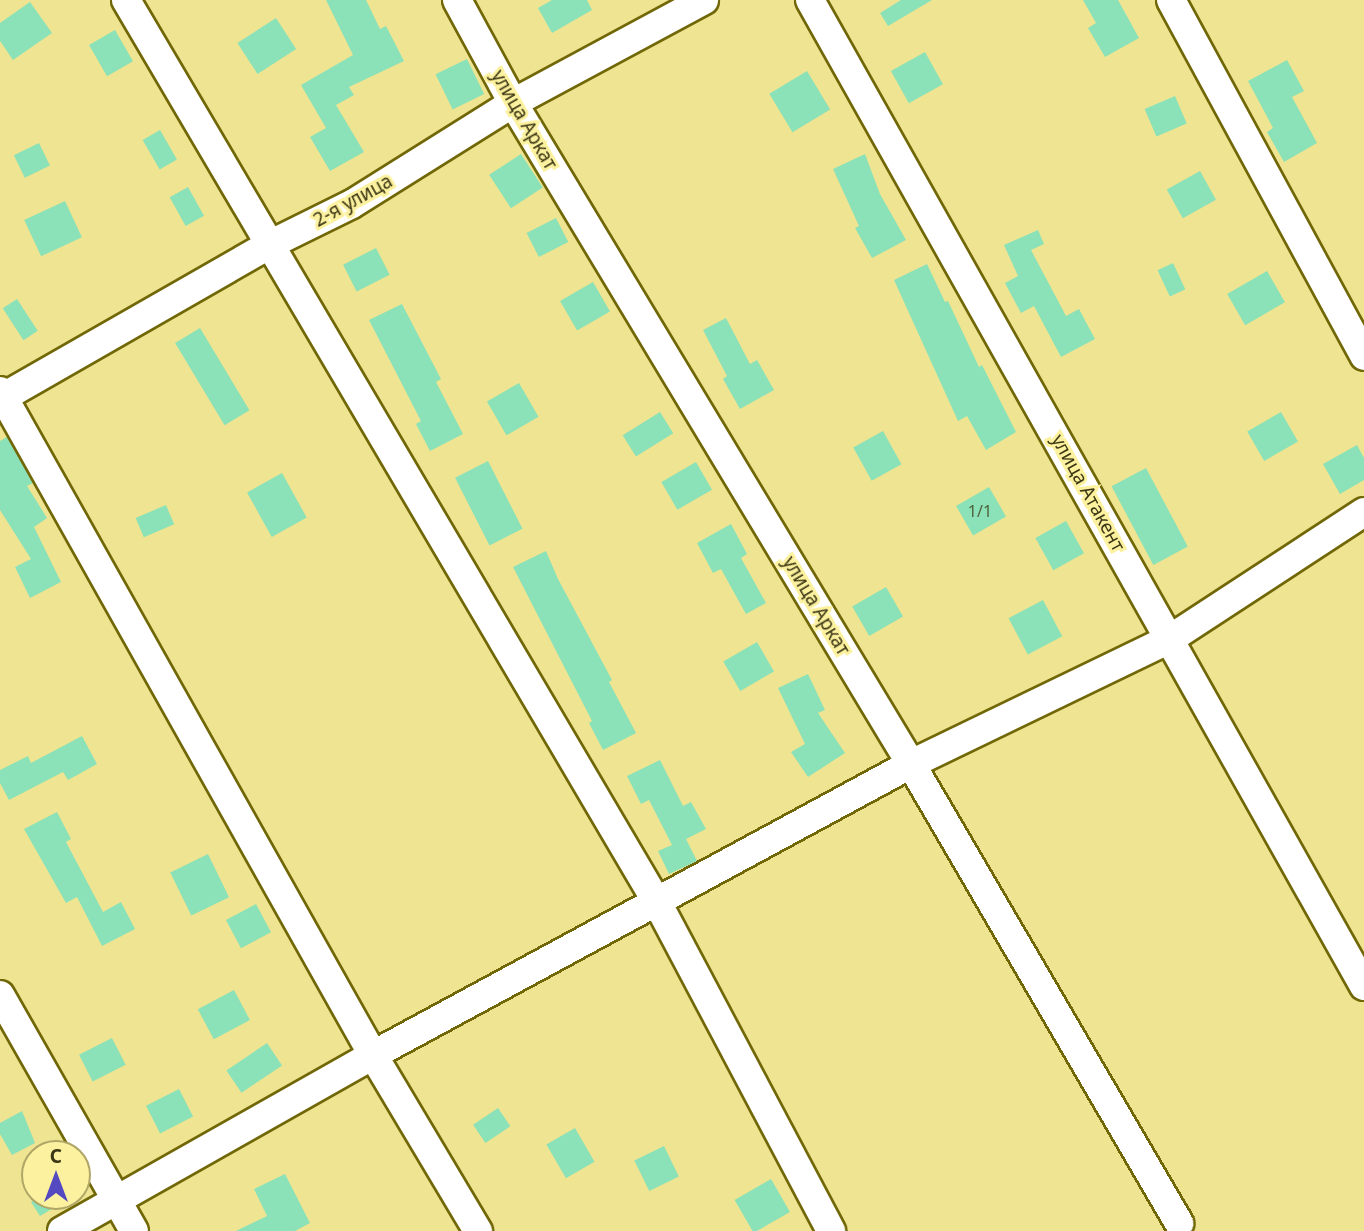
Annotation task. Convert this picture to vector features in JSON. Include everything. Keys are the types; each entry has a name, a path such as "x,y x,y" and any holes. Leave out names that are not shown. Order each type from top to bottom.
{"street":[{"path":"126,0 658,904 831,1231"},
{"name":"улица Аркат","path":"457,0 513,103 911,764 1179,1223"},
{"name":"2-я улица","path":"1,396 271,244 352,204 513,103 704,0"},
{"name":"улица Атакент","path":"810,0 1364,986"},
{"path":"1171,0 1364,356"},
{"path":"1,396 373,1055 478,1231"},
{"path":"62,1231 373,1055 658,904 911,764 1170,639 1364,512"},
{"path":"0,995 134,1231"}],"building":[{"path":"326,0 366,0 380,29 386,26 404,61 349,87 354,95 336,105 364,152 330,171 310,137 326,128 301,85 353,55"},
{"path":"552,0 587,0 592,10 552,33 538,8"},
{"path":"901,0 932,0 888,26 880,13"},
{"path":"1083,0 1118,0 1139,38 1105,57 1088,28 1096,23"},
{"path":"30,2 52,33 13,60 0,41 0,23"},
{"path":"276,18 296,49 258,74 237,43"},
{"path":"115,30 133,61 107,76 89,45"},
{"path":"925,52 943,84 909,103 891,71"},
{"path":"467,59 484,94 453,109 436,74"},
{"path":"1287,60 1304,91 1292,97 1317,143 1284,162 1267,132 1273,128 1248,81"},
{"path":"807,71 830,110 792,132 769,94"},
{"path":"1175,96 1187,124 1156,137 1145,109"},
{"path":"160,130 177,159 160,169 143,140"},
{"path":"39,143 50,165 25,178 14,155"},
{"path":"521,154 543,188 511,208 489,175"},
{"path":"865,154 880,194 906,240 872,258 855,228 859,226 833,169"},
{"path":"1200,171 1216,200 1183,218 1167,189"},
{"path":"188,187 204,216 186,226 170,197"},
{"path":"65,201 82,237 41,256 24,220"},
{"path":"556,218 568,242 539,257 527,233"},
{"path":"1038,230 1044,244 1031,250 1066,316 1079,309 1095,339 1061,357 1034,306 1021,313 1005,283 1018,276 1004,245"},
{"path":"376,248 390,275 357,292 343,265"},
{"path":"1173,263 1185,289 1170,296 1158,270"},
{"path":"927,264 979,367 982,365 1016,432 986,450 967,416 958,421 894,280"},
{"path":"1267,271 1285,302 1245,325 1227,294"},
{"path":"593,282 610,311 577,330 560,301"},
{"path":"17,299 38,331 23,340 3,308"},
{"path":"402,304 441,379 436,382 463,434 430,451 416,424 421,421 369,320"},
{"path":"726,318 750,364 757,360 774,390 740,409 723,379 727,376 703,330"},
{"path":"200,328 249,410 225,425 175,343"},
{"path":"519,383 538,417 506,435 487,402"},
{"path":"660,412 673,433 636,457 623,435"},
{"path":"1281,412 1298,441 1264,461 1247,432"},
{"path":"883,431 901,464 872,481 853,447"},
{"path":"7,437 33,483 27,486 47,518 34,527 61,582 30,598 15,567 31,559 0,510 0,441"},
{"path":"1357,445 1364,458 1364,480 1340,494 1323,464"},
{"path":"488,461 523,529 490,546 455,478"},
{"path":"696,462 712,490 677,510 661,482"},
{"path":"1146,468 1188,547 1153,565 1112,486"},
{"path":"282,473 307,518 272,537 247,492"},
{"path":"989,487 1006,516 973,535 956,506"},
{"path":"166,505 174,524 144,537 136,518"},
{"path":"1066,521 1084,553 1053,570 1035,538"},
{"path":"731,524 747,554 741,558 766,603 746,614 721,569 713,573 697,543"},
{"path":"546,551 636,733 603,750 589,723 592,721 513,567"},
{"path":"886,587 903,616 869,636 852,606"},
{"path":"1043,600 1062,636 1028,655 1009,618"},
{"path":"757,642 774,671 740,691 723,662"},
{"path":"808,674 825,710 818,713 845,753 808,777 791,752 805,744 778,688"},
{"path":"82,736 97,764 68,780 63,772 9,800 0,783 0,770 28,756 31,763"},
{"path":"660,760 683,806 691,802 706,829 686,839 697,861 669,874 658,851 672,845 649,800 641,804 627,776"},
{"path":"57,812 71,839 66,842 103,912 121,902 135,929 102,946 77,897 66,903 24,829"},
{"path":"208,854 229,897 191,916 170,872"},
{"path":"256,904 271,932 241,948 226,920"},
{"path":"234,990 250,1020 214,1039 198,1009"},
{"path":"112,1038 126,1065 93,1082 79,1055"},
{"path":"267,1043 282,1065 241,1093 226,1070"},
{"path":"179,1089 193,1117 160,1133 146,1106"},
{"path":"498,1108 510,1126 485,1143 473,1125"},
{"path":"22,1111 34,1140 21,1140 21,1150 12,1155 0,1134 0,1123"},
{"path":"575,1128 594,1162 566,1178 546,1144"},
{"path":"664,1146 679,1177 649,1191 634,1160"},
{"path":"285,1174 310,1223 295,1231 236,1231 267,1216 254,1189"},
{"path":"771,1179 790,1212 753,1231 735,1200"},
{"path":"36,1210 50,1210 40,1216"}]}
